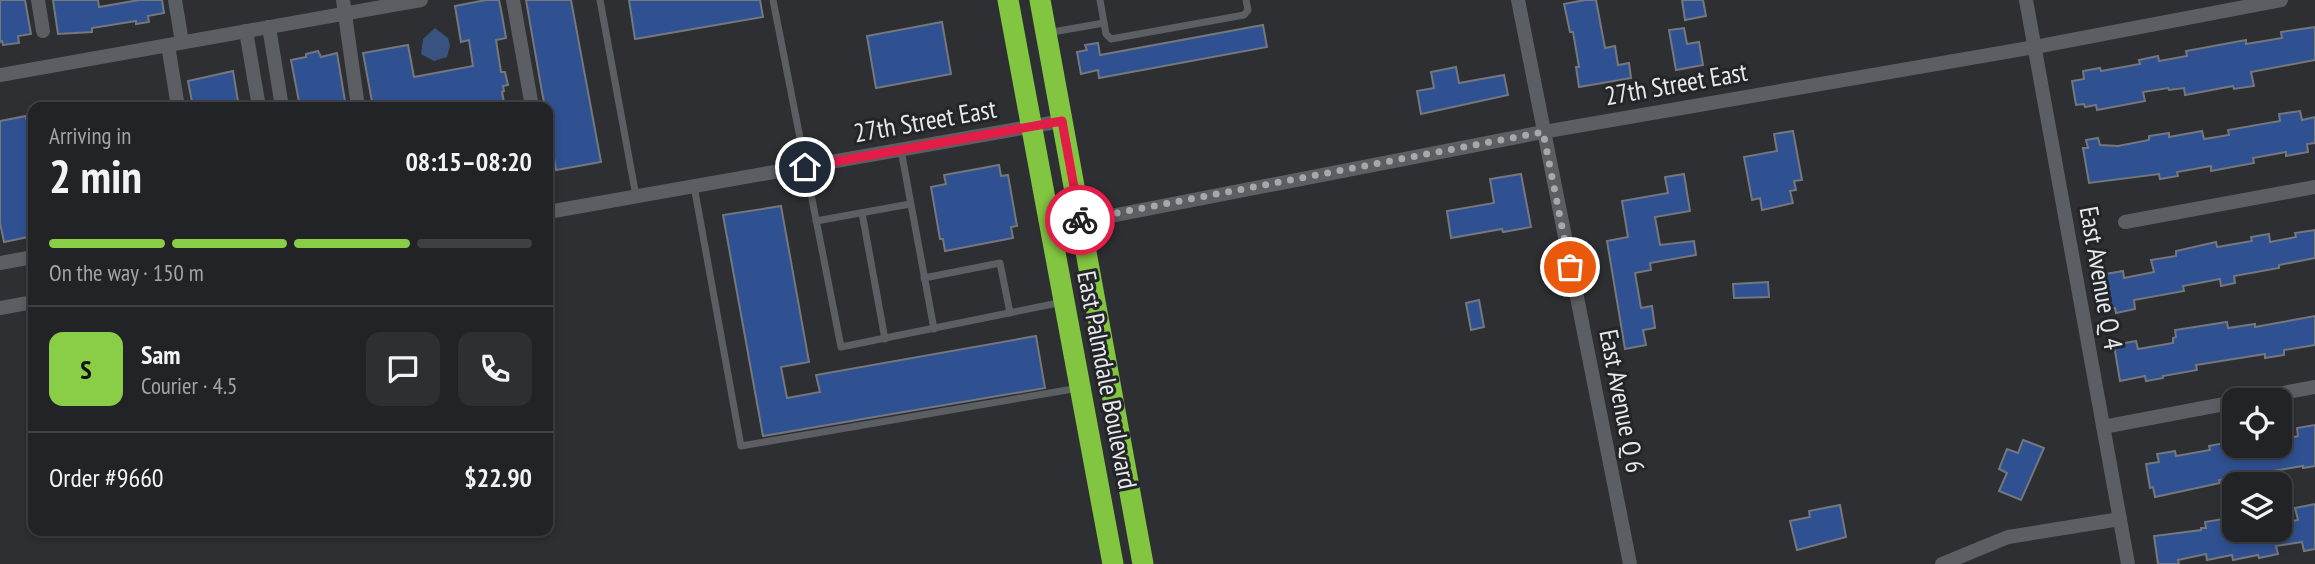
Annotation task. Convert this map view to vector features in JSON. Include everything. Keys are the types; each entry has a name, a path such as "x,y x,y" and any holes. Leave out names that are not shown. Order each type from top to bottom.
{"highway":[{"name":"East Palmdale Boulevard","path":"1008,0 1113,564"},
{"name":"East Palmdale Boulevard","path":"1040,0 1143,564"}],"street":[{"path":"37,0 43,31"},
{"path":"175,0 178,102"},
{"path":"0,75 269,27 343,7 421,0"},
{"path":"513,0 531,102"},
{"name":"East Avenue Q 6","path":"1518,0 1630,564"},
{"name":"East Avenue Q 4","path":"2026,0 2127,564"},
{"name":"27th Street East","path":"1080,222 1543,132 2035,47 2281,0"},
{"path":"343,7 357,102"},
{"path":"269,27 281,102"},
{"path":"247,31 259,102"},
{"name":"27th Street East","path":"553,211 1062,121"},
{"path":"2125,222 2315,187"},
{"path":"0,263 28,258"},
{"path":"0,308 28,303"},
{"path":"2292,391 2315,387"},
{"path":"2103,426 2222,404"},
{"path":"1942,564 2008,537 2120,519"}],"lane":[{"path":"600,0 636,197"},
{"path":"773,0 841,347 1064,302"},
{"path":"1100,0 1107,34 1111,39 1244,15 1248,10 1246,0"},
{"path":"1046,33 1104,23"},
{"path":"901,150 934,329"},
{"path":"694,186 741,446 1080,387"},
{"path":"816,221 911,204"},
{"path":"862,212 885,339"},
{"path":"924,278 1000,263 1010,313"}],"shaded area":[{"path":"435,28 448,38 450,46 447,57 434,61 421,54 423,39"}],"building":[{"path":"0,0 25,0 31,34 18,36 19,43 3,45 2,41 0,42"},
{"path":"53,0 98,0 99,7 139,0 162,0 164,13 148,16 149,22 136,24 136,21 92,28 92,32 58,34"},
{"path":"499,0 506,38 496,40 501,72 505,72 508,85 503,86 504,102 372,102 363,53 408,45 414,77 473,66 469,40 461,42 455,6"},
{"path":"526,0 571,0 601,162 556,170 553,151 553,102 544,102"},
{"path":"629,0 760,0 763,17 635,39"},
{"path":"1596,0 1605,48 1615,46 1618,65 1629,63 1631,78 1579,87 1576,67 1579,67 1573,32 1570,32 1564,4"},
{"path":"1682,0 1703,0 1706,16 1685,20"},
{"path":"942,22 951,74 876,88 867,36"},
{"path":"1263,25 1267,47 1099,78 1098,70 1081,74 1077,52 1087,50 1085,45 1098,43 1100,55"},
{"path":"2315,27 2315,60 2251,72 2254,86 2234,89 2233,86 2185,95 2184,88 2168,88 2143,92 2145,101 2097,110 2096,105 2076,105 2072,81 2084,79 2083,71 2100,68 2101,71 2140,64 2139,60 2158,56 2159,61 2187,56 2186,51 2246,40 2246,44 2282,38 2281,32"},
{"path":"1684,28 1687,44 1699,42 1703,65 1676,70 1669,30"},
{"path":"318,51 321,57 337,53 345,102 299,102 291,60 306,57 306,54"},
{"path":"1456,67 1459,83 1504,75 1508,95 1421,114 1417,91 1434,88 1431,72"},
{"path":"233,71 238,102 192,102 188,81"},
{"path":"2300,111 2302,120 2315,117 2315,143 2307,144 2308,152 2286,156 2286,152 2253,158 2254,163 2211,171 2211,166 2177,172 2178,176 2160,179 2159,174 2089,183 2083,148 2088,148 2086,140 2098,138 2100,145 2118,146 2149,140 2149,136 2169,133 2169,137 2202,131 2204,139 2229,135 2228,130 2280,121 2279,114"},
{"path":"26,116 28,126 28,237 4,242 0,223 0,121"},
{"path":"1793,131 1802,180 1794,181 1796,190 1790,191 1793,203 1762,210 1760,198 1752,200 1744,157 1777,151 1774,134"},
{"path":"999,165 1001,176 1008,175 1017,226 1011,227 1013,238 945,251 943,239 940,239 931,187 946,184 944,175"},
{"path":"1521,174 1531,227 1451,238 1447,211 1494,203 1490,179"},
{"path":"1684,174 1690,211 1655,217 1660,245 1694,241 1696,255 1650,263 1651,270 1635,273 1641,308 1652,306 1655,328 1643,330 1646,345 1625,349 1607,241 1628,237 1622,201 1668,193 1665,177"},
{"path":"781,206 809,362 781,367 787,398 820,392 816,375 1036,336 1045,388 763,436 723,215"},
{"path":"2315,230 2315,258 2234,276 2235,283 2221,286 2220,279 2183,286 2184,291 2134,300 2135,309 2116,313 2115,308 2111,308 2105,274 2123,271 2124,278 2154,272 2151,260 2176,256 2176,251 2216,242 2217,247 2252,241 2251,237 2269,234 2270,242 2296,237 2295,233"},
{"path":"1768,282 1769,297 1734,298 1733,284"},
{"path":"1479,300 1484,327 1471,330 1466,303"},
{"path":"2315,316 2315,345 2284,350 2284,355 2265,358 2265,354 2196,365 2197,370 2163,378 2146,381 2145,376 2120,381 2114,345 2136,341 2138,349 2173,343 2175,330 2227,322 2228,328 2255,324 2255,327"},
{"path":"2315,425 2315,466 2267,472 2222,472 2220,483 2155,497 2153,487 2150,488 2146,464 2159,462 2157,454 2175,451 2176,456 2210,450 2209,446 2222,443 2222,458 2292,458 2292,438 2298,436 2297,428"},
{"path":"2023,440 2044,448 2021,500 1999,491 2007,473 1999,469 2007,449 2018,453"},
{"path":"2315,504 2315,549 2304,551 2302,542 2276,546 2278,554 2259,558 2258,555 2233,560 2232,555 2207,560 2206,554 2178,560 2179,564 2158,564 2154,536 2201,530 2206,528 2205,522 2222,519 2222,542 2292,542 2292,521 2298,520 2295,508"},
{"path":"1840,505 1846,537 1797,550 1790,521 1810,517 1809,511"}],"way so far":[{"path":"1080,220 1543,132 1570,267"}],"route":[{"path":"805,167 1062,121 1080,220"}]}
